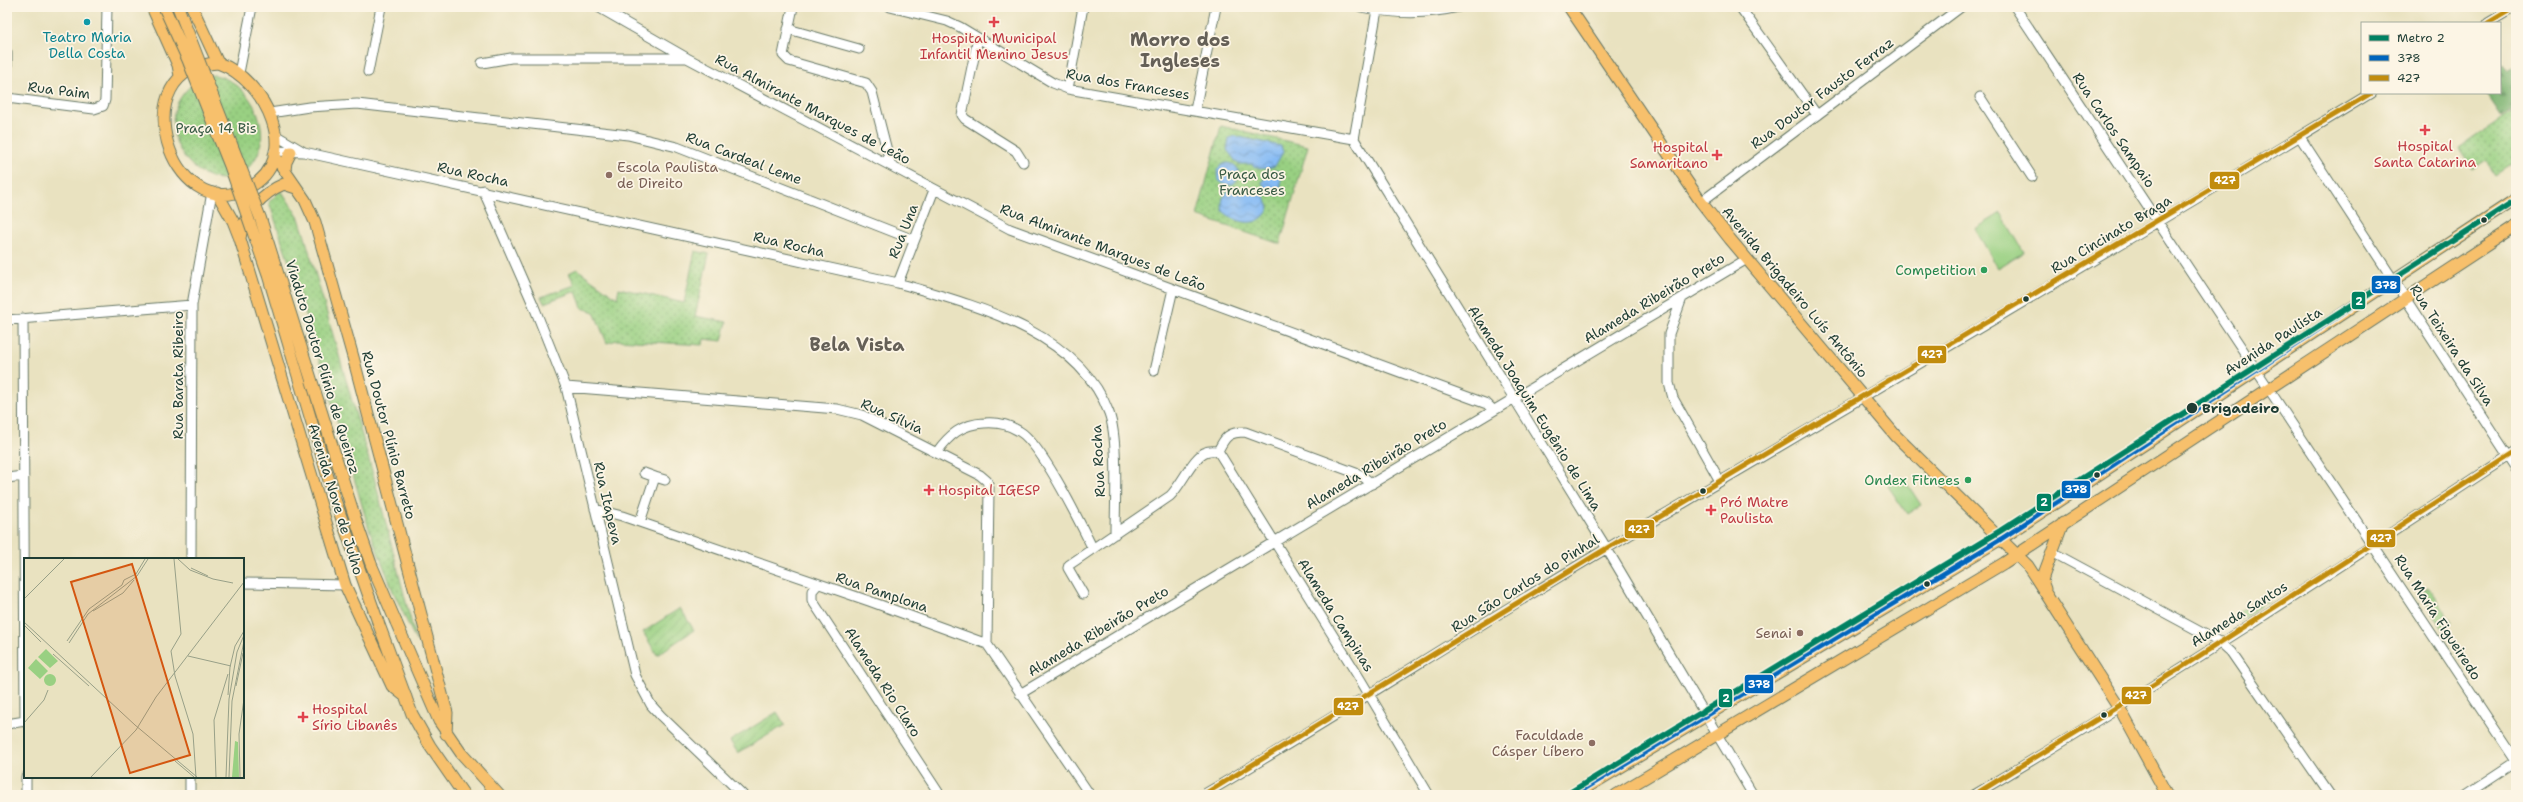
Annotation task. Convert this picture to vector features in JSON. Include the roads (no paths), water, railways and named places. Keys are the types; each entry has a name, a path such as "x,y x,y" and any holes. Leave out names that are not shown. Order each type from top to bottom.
{"main road":[{"path":"152,7 168,40 180,76"},
{"name":"Viaduto Doutor Plínio de Queiroz","path":"164,7 188,60 230,166 268,275 333,494 406,697"},
{"name":"Viaduto Doutor Plínio de Queiroz","path":"178,7 260,217 354,515 371,564 432,710 446,734"},
{"path":"192,7 218,63"},
{"name":"Avenida Brigadeiro Luís Antônio","path":"1569,7 1701,202 1747,259 1896,436 2028,566 2120,709 2167,795"},
{"path":"218,63 239,73 259,93 270,113 275,135 274,153 266,173 251,186 233,193 215,193 188,178 175,162 167,143 164,123 165,108 170,94 180,76 200,66 218,63"},
{"path":"285,170 286,162 291,152"},
{"name":"Rua Doutor Plínio Barreto","path":"274,153 305,200 315,222 353,357 447,713 446,734"},
{"path":"240,239 245,217 263,198 284,184 296,188"},
{"name":"Avenida Nove de Julho","path":"215,193 233,221 240,239 345,585 392,686 406,697 412,714 430,746 464,795"},
{"name":"Avenida Paulista","path":"1574,795 2002,539 2516,199"},
{"path":"1616,795 2017,554 2516,226"},
{"path":"2047,594 2042,581 2064,523"},
{"path":"446,734 499,795"}],"street":[{"name":"Rua Paim","path":"7,98 94,109 103,106 105,100 107,7"},
{"path":"239,73 252,7"},
{"path":"368,72 381,7"},
{"name":"Rua Almirante Marques de Leão","path":"598,7 615,11 687,58 934,190 1023,234 1487,404 1493,410"},
{"path":"793,7 782,52 785,59 859,80 870,88 891,166"},
{"name":"Rua dos Franceses","path":"890,7 947,21 1053,83 1068,89 1354,139"},
{"path":"1068,89 1083,7"},
{"path":"1195,110 1216,7"},
{"path":"1360,7 1378,10 1430,13 1459,7"},
{"path":"1740,7 1817,115"},
{"name":"Rua Doutor Fausto Ferraz","path":"1701,202 1961,7"},
{"name":"Rua Carlos Sampaio","path":"2015,7 2257,369"},
{"path":"2490,22 2515,7"},
{"path":"1354,139 1378,10"},
{"path":"788,29 859,49"},
{"path":"978,38 961,109 962,115 965,119 1016,150 1023,162"},
{"path":"7,53 7,72"},
{"path":"482,63 512,58 687,58"},
{"name":"Rua Cincinato Braga","path":"1863,396 2160,222 2369,94"},
{"path":"1980,97 2032,177"},
{"name":"Rua Cardeal Leme","path":"270,113 309,107 357,104 628,135 677,147 914,240"},
{"name":"Rua Rocha","path":"275,135 304,152"},
{"name":"Rua Teixeira da Silva","path":"2300,137 2516,468"},
{"name":"Alameda Joaquim Eugênio de Lima","path":"1354,139 1512,398 1607,549 1753,795"},
{"name":"Rua Rocha","path":"274,153 304,152 484,190 898,283 966,302 1017,324 1063,352 1089,376 1109,414 1115,477 1115,534"},
{"name":"Rua Itapeva","path":"484,190 533,304 566,387 624,636 635,675 644,693 661,716 743,795"},
{"name":"Rua Una","path":"898,283 934,190"},
{"name":"Rua Barata Ribeiro","path":"191,558 192,305 215,193"},
{"name":"Alameda Ribeirão Preto","path":"1020,694 1372,484 1512,398 1747,259"},
{"path":"1154,371 1173,289"},
{"path":"1682,298 1669,330 1669,383 1673,398 1720,481"},
{"path":"7,320 192,305"},
{"path":"23,318 24,598"},
{"name":"Rua Maria Figueiredo","path":"2257,369 2516,762"},
{"name":"Rua Sílvia","path":"566,387 837,409 862,415 980,475 987,481 989,488 987,644"},
{"name":"Rua São Carlos do Pinhal","path":"1203,795 1370,695 1607,549 1863,396"},
{"path":"937,452 947,438 966,426 988,422 1002,423 1020,431 1036,448 1075,514 1093,549"},
{"path":"1083,594 1068,567 1170,496 1205,452 1218,451 1225,437 1234,432 1245,432 1361,475 1372,484"},
{"name":"Alameda Campinas","path":"1218,451 1273,542 1370,695 1429,795"},
{"name":"Alameda Santos","path":"1974,795 2120,709 2149,688 2221,644 2373,543 2516,451"},
{"path":"644,473 664,480"},
{"path":"7,478 23,476"},
{"path":"640,522 655,477"},
{"name":"Rua Pamplona","path":"595,509 640,522 987,644"},
{"path":"2052,552 2221,644 2230,652 2330,795"},
{"path":"244,583 345,585"},
{"name":"Alameda Rio Claro","path":"818,584 812,591 812,600 940,795"},
{"path":"987,644 1090,795"},
{"path":"7,724 24,721"},
{"path":"2466,795 2516,762"},
{"path":"26,778 26,795"},
{"path":"190,778 190,795"}],"water":[{"path":"1235,136 1281,146 1283,152 1275,166 1268,168 1260,169 1251,164 1238,164 1227,150 1229,138"},
{"path":"1228,163 1236,166 1239,174 1236,182 1228,185 1220,182 1217,174 1220,166"},
{"path":"1275,170 1281,172 1281,186 1279,195 1269,193 1262,183 1266,175"},
{"path":"1236,188 1255,191 1264,195 1269,208 1265,215 1254,222 1248,222 1235,219 1223,211 1222,203 1224,196 1228,191"}],"metro line":[{"name":"2","path":"1566,795 2000,531 2516,200"}],"place":[{"name":"Teatro Maria Della Costa","path":"87,22"},
{"name":"Hospital Municipal Infantil Menino Jesus","path":"994,22"},
{"name":"Hospital Santa Catarina","path":"2425,130"},
{"name":"Hospital Samaritano","path":"1717,155"},
{"name":"Escola Paulista de Direito","path":"609,175"},
{"name":"Competition","path":"1984,270"},
{"name":"Brigadeiro","path":"2192,408"},
{"name":"Ondex Fitnees","path":"1968,480"},
{"name":"Hospital IGESP","path":"929,490"},
{"name":"Pró Matre Paulista","path":"1711,510"},
{"name":"Senai","path":"1800,633"},
{"name":"Hospital Sírio Libanês","path":"303,717"},
{"name":"Faculdade Cásper Líbero","path":"1592,743"}],"district":[{"name":"Morro dos Ingleses","path":"1180,50"},
{"name":"Bela Vista","path":"857,345"}],"park label":[{"name":"Praça 14 Bis","path":"216,128"},
{"name":"Praça dos Franceses","path":"1252,182"}]}
